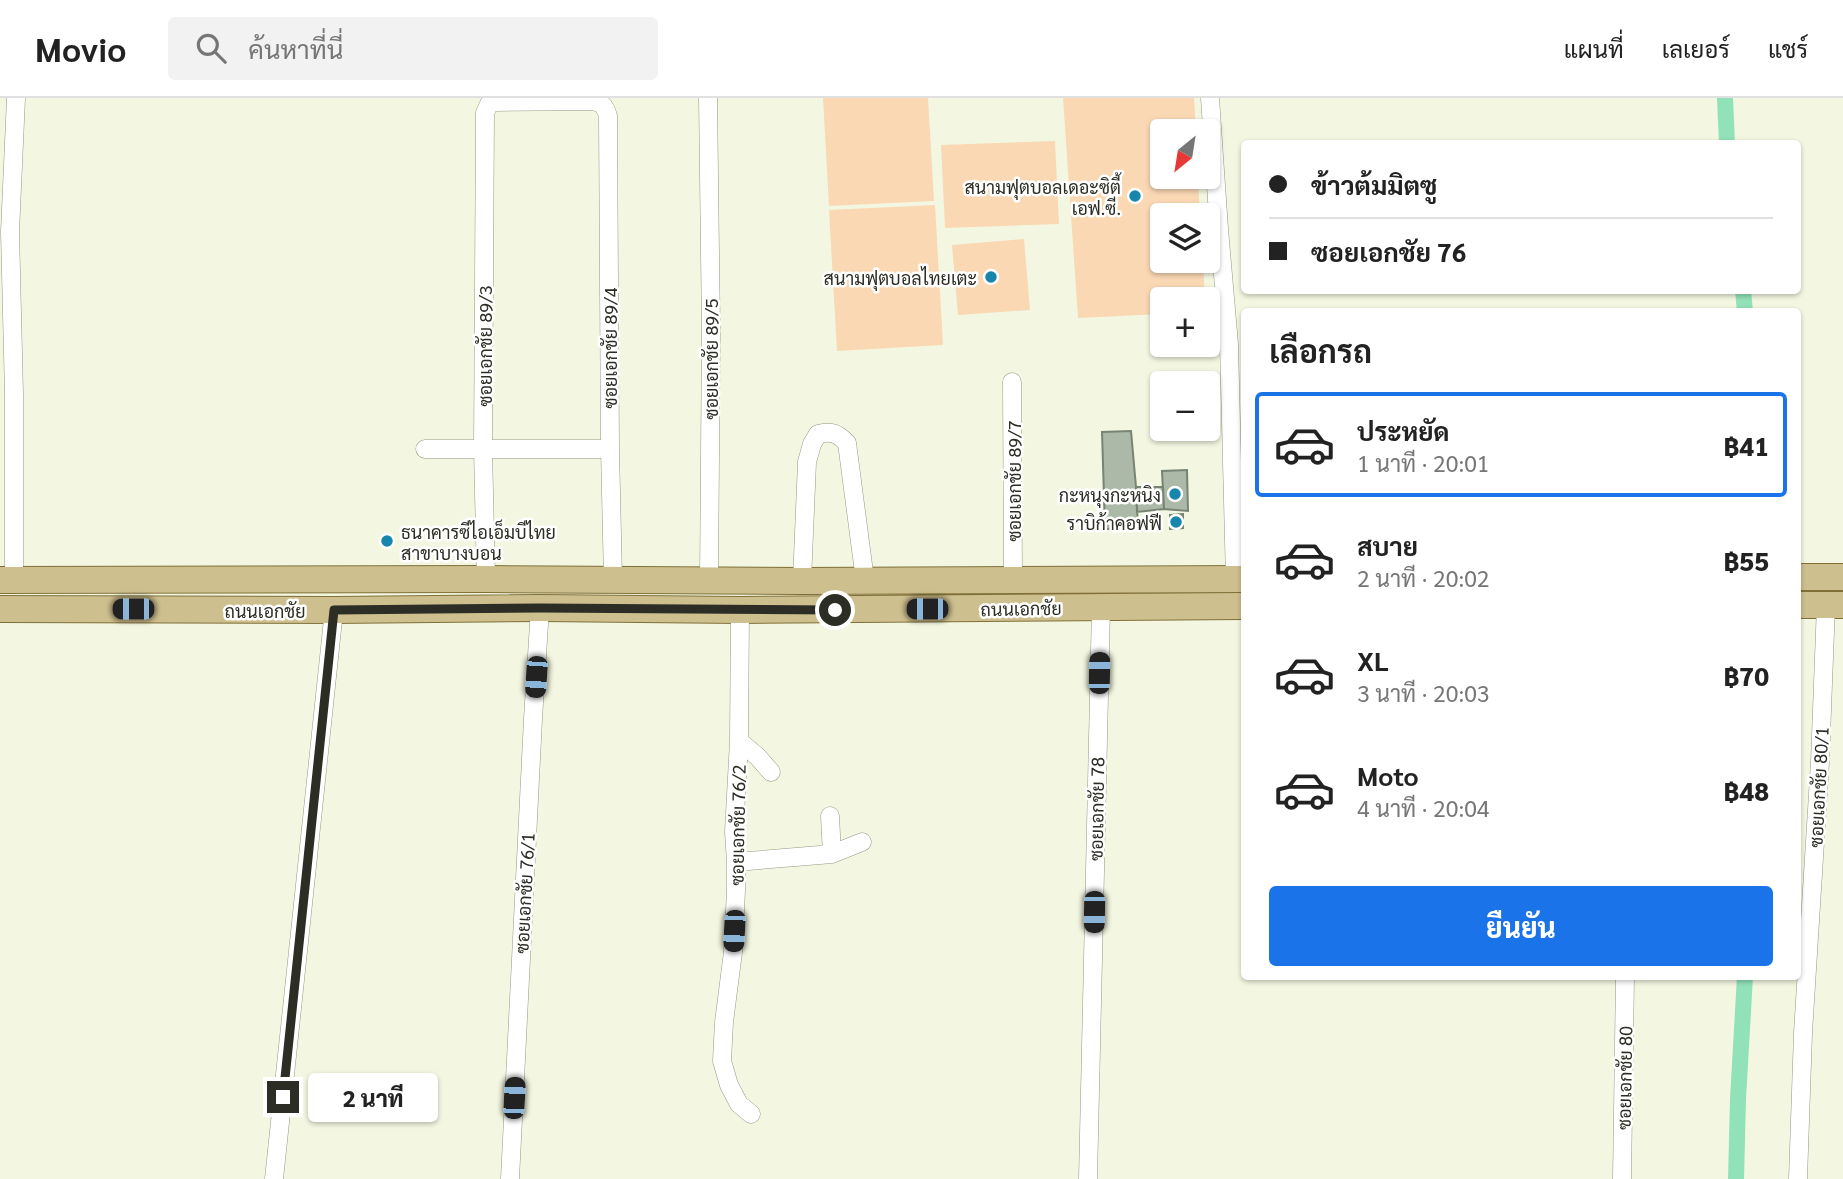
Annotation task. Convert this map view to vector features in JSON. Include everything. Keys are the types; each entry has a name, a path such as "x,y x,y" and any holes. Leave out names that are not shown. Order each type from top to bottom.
{"main road":[{"path":"1801,577 1843,578"},
{"name":"ถนนเอกชัย","path":"7,580 1239,579"},
{"path":"1801,605 1834,605"},
{"name":"ถนนเอกชัย","path":"0,609 740,610 1241,606"}],"street":[{"path":"7,580 14,394 10,232 6,186 16,98"},
{"name":"ซอยเอกชัย 89/5","path":"708,98 711,330 709,581"},
{"path":"1210,98 1229,344 1239,579"},
{"name":"ซอยเอกชัย 89/4","path":"485,113 493,102 591,101 604,106 608,116 613,579"},
{"name":"ซอยเอกชัย 89/3","path":"485,113 486,579"},
{"name":"ซอยเอกชัย 89/7","path":"1012,382 1013,579"},
{"path":"802,581 807,462 818,434 831,431 839,434 847,443 865,580"},
{"path":"425,449 610,449"},
{"name":"ซอยเอกชัย 80/1","path":"1798,1179 1803,1033 1820,762 1834,605"},
{"name":"ซอยเอกชัย 78","path":"1088,1179 1101,607"},
{"name":"ซอยเอกชัย 76/1","path":"510,1179 540,608"},
{"path":"274,1179 334,610"},
{"name":"ซอยเอกชัย 76/2","path":"740,610 733,952 722,1061 729,1085 739,1104 751,1114"},
{"path":"739,741 771,772"},
{"path":"830,816 832,854"},
{"path":"736,862 832,854 862,842"},
{"name":"ซอยเอกชัย 80","path":"1622,1179 1625,980"}],"shaded area":[{"path":"823,98 928,98 934,201 829,206"},
{"name":"สนามฟุตบอลเดอะซิตี้ เอฟ.ซี.","path":"1063,98 1194,98 1195,119 1150,119 1150,189 1199,189 1199,203 1150,203 1150,273 1204,273 1204,287 1150,287 1150,315 1078,318"},
{"path":"1055,141 1059,224 945,228 941,145"},
{"path":"935,205 943,345 837,351 829,210"},
{"name":"สนามฟุตบอลไทยเตะ","path":"1024,239 1030,310 958,315 952,245"}],"building":[{"path":"1131,431 1138,528 1105,529 1102,432"},
{"name":"กะหนุงกะหนิง","path":"1187,470 1188,511 1164,509 1162,471"},
{"path":"1136,487 1163,487 1164,509 1137,512"},
{"name":"ราบิก้าคอฟฟี","path":"1183,514 1183,528 1170,529 1170,515"}],"waterway":[{"path":"1725,98 1727,140"},
{"path":"1743,294 1745,308"},
{"path":"1736,1179 1745,980"}],"place":[{"name":"สนามฟุตบอลเดอะซิตี้ เอฟ.ซี.","path":"1135,196"},
{"name":"สนามฟุตบอลไทยเตะ","path":"991,277"},
{"name":"กะหนุงกะหนิง","path":"1175,494"},
{"name":"ราบิก้าคอฟฟี","path":"1176,522"},
{"name":"ธนาคารซีไอเอ็มบีไทย สาขาบางบอน","path":"387,541"}],"route":[{"path":"283,1097 334,610 835,610"}]}
